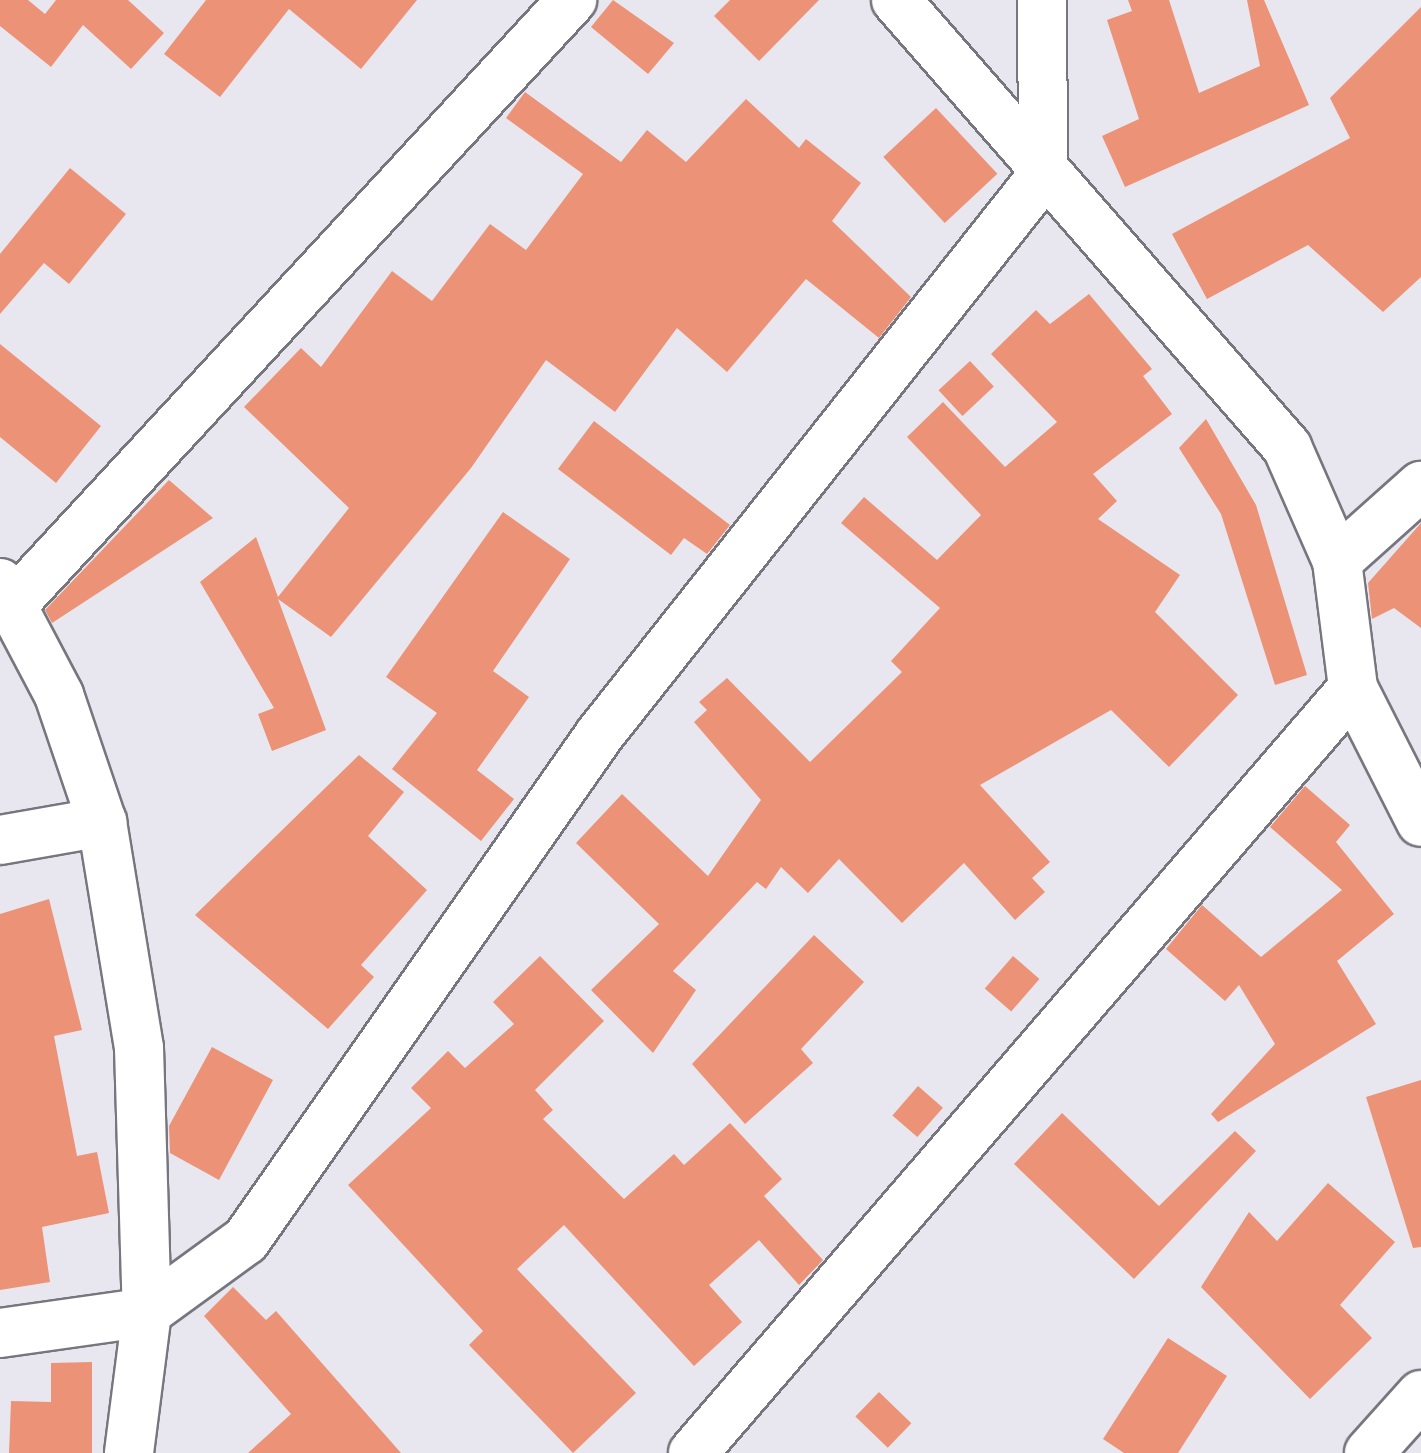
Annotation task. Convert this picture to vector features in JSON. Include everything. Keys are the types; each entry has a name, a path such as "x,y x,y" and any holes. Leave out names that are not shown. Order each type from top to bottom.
{"street":[{"path":"129,1453 147,1312 139,1048 102,822 58,695 7,593 572,0"},
{"path":"896,0 1043,175 1287,446 1337,562 1352,688 1421,822"},
{"path":"0,1333 147,1312 246,1240 600,734 1043,175 1042,0"},
{"path":"1337,562 1421,486"},
{"path":"693,1453 1352,688"},
{"path":"0,840 102,822"},
{"path":"1369,1453 1421,1395"}],"building":[{"path":"0,0 28,0 45,14 56,0 128,0 164,33 131,69 83,25 51,67 0,26"},
{"path":"206,0 417,0 361,69 289,9 220,97 164,54"},
{"path":"613,0 674,43 648,74 591,27"},
{"path":"730,0 819,0 759,61 714,16"},
{"path":"1128,0 1169,0 1199,93 1260,66 1247,0 1264,0 1309,105 1125,187 1102,136 1139,119 1107,20 1132,11"},
{"path":"1421,7 1421,277 1383,312 1308,245 1207,299 1172,234 1350,138 1330,98"},
{"path":"525,92 621,162 647,130 686,162 746,99 799,148 806,139 861,183 832,221 911,297 879,338 806,279 727,372 677,328 615,412 546,360 471,468 331,637 278,599 326,730 272,751 258,714 274,708 200,582 256,537 278,597 349,508 244,407 301,348 321,367 392,271 432,301 490,224 526,250 583,174 506,118"},
{"path":"936,108 997,174 945,223 883,157"},
{"path":"70,168 126,214 69,284 44,263 0,314 0,254"},
{"path":"1089,294 1152,369 1143,376 1172,414 1093,474 1117,501 1098,519 1180,575 1155,612 1238,695 1169,767 1111,710 980,785 1050,862 1032,878 1045,892 1015,920 964,863 902,923 839,859 808,893 781,867 766,889 757,882 673,971 696,990 653,1053 591,990 659,924 576,843 622,794 708,876 761,800 694,722 707,710 699,702 727,678 810,762 902,672 891,661 940,608 841,523 864,497 937,560 981,515 907,437 943,402 1005,467 1057,422 991,354 1036,310 1050,324"},
{"path":"0,344 101,426 56,483 0,437"},
{"path":"970,361 994,387 962,416 939,390"},
{"path":"1206,419 1256,505 1307,675 1275,685 1221,514 1179,448"},
{"path":"594,421 730,525 707,554 684,538 671,555 558,469"},
{"path":"169,480 213,518 52,623 45,610"},
{"path":"503,512 570,559 493,671 529,697 477,770 514,799 481,841 392,769 437,713 386,677"},
{"path":"1421,523 1421,628 1394,608 1372,619 1368,583"},
{"path":"359,755 404,792 368,836 427,890 361,965 374,977 328,1029 195,915"},
{"path":"1305,786 1350,825 1336,842 1394,914 1337,961 1376,1024 1218,1122 1211,1114 1275,1044 1239,985 1225,1001 1166,949 1202,905 1261,957 1342,890 1270,827"},
{"path":"49,899 82,1030 54,1036 77,1156 97,1152 109,1213 42,1227 50,1282 0,1290 0,914"},
{"path":"814,935 864,982 801,1049 813,1063 745,1124 692,1064"},
{"path":"540,956 604,1021 535,1090 553,1110 543,1119 624,1199 674,1154 684,1165 730,1123 782,1179 764,1196 823,1260 799,1285 759,1240 709,1285 742,1322 694,1366 564,1225 517,1269 636,1393 573,1453 469,1345 483,1331 348,1185 431,1108 411,1088 448,1051 465,1068 514,1024 493,1002"},
{"path":"1013,956 1039,979 1011,1011 985,988"},
{"path":"212,1047 273,1080 219,1180 170,1153 169,1126"},
{"path":"1421,1080 1421,1247 1413,1248 1366,1097"},
{"path":"918,1086 943,1108 917,1137 892,1115"},
{"path":"1062,1113 1159,1206 1235,1131 1256,1151 1134,1279 1014,1164"},
{"path":"1328,1183 1395,1242 1340,1305 1372,1338 1310,1399 1201,1287 1249,1212 1277,1241"},
{"path":"233,1287 266,1320 276,1311 401,1453 248,1453 291,1414 204,1316"},
{"path":"1168,1338 1227,1376 1178,1453 1124,1453 1103,1439"},
{"path":"92,1362 92,1453 9,1453 11,1401 51,1402 51,1363"},
{"path":"879,1392 911,1423 888,1448 855,1416"}]}
